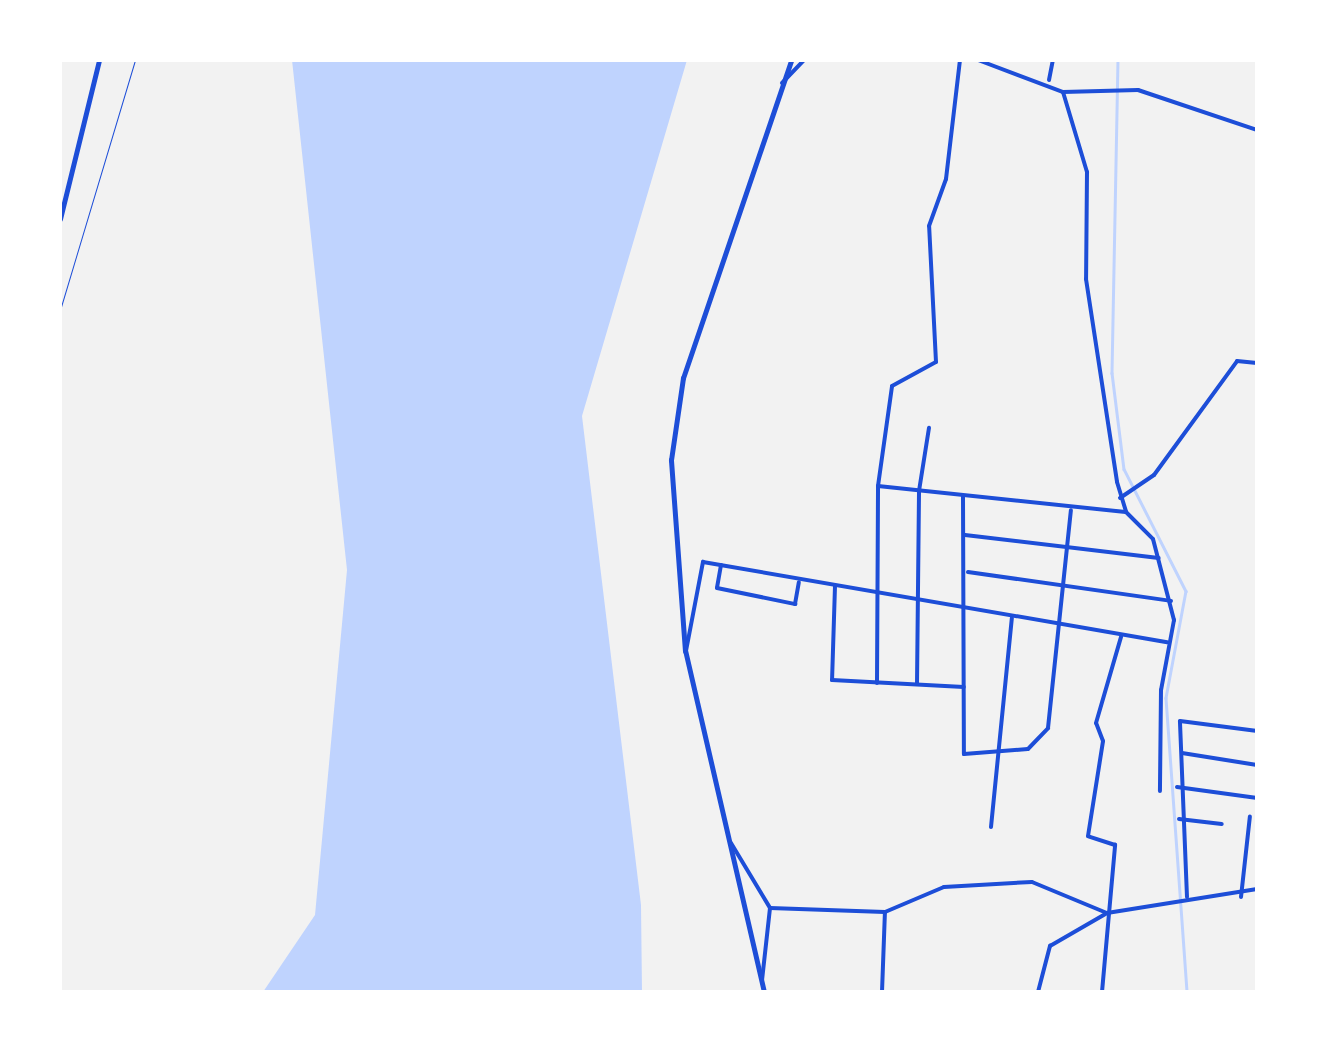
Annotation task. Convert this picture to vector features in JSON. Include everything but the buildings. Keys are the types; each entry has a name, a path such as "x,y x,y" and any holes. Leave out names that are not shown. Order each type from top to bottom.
{"main road":[{"path":"60,219 99,60"},
{"path":"764,992 685,651 670,493 674,423 791,60"}],"street":[{"path":"782,83 804,60"},
{"path":"877,683 878,486 892,386 936,362 930,226 946,179 960,60"},
{"path":"978,60 1049,81 1062,92 1087,172 1086,280 1122,498 1126,512 1159,558 1171,601 1160,791"},
{"path":"1006,60 1007,68"},
{"path":"1049,81 1053,60"},
{"path":"1062,92 1118,88 1216,110 1257,130"},
{"path":"1122,498 1140,487 1236,361 1257,363"},
{"path":"917,684 919,491 930,428"},
{"path":"878,486 1071,510 1126,512"},
{"path":"963,496 967,610 964,754 1028,749 1048,728 1055,625 1071,510"},
{"path":"964,534 1159,558"},
{"path":"685,651 698,568 721,565 1167,642"},
{"path":"721,565 717,588 795,604 800,580"},
{"path":"966,572 1171,601"},
{"path":"835,586 832,680 965,688"},
{"path":"991,827 1005,752 1012,618"},
{"path":"1102,992 1115,845 1088,836 1102,741 1096,723 1121,636"},
{"path":"1187,897 1178,819 1180,721 1257,731"},
{"path":"1182,753 1257,766"},
{"path":"1178,787 1257,798"},
{"path":"1240,896 1250,816"},
{"path":"1178,819 1222,824"},
{"path":"1248,832 1257,833"},
{"path":"731,843 770,908 762,981"},
{"path":"770,908 885,912 944,888 1032,882 1107,913"},
{"path":"1038,992 1050,946 1107,913 1169,896 1240,896 1257,889"},
{"path":"882,992 885,912"}],"path":[{"path":"60,310 135,60"}],"water":[{"path":"292,60 687,60 582,416 641,905 642,992 263,992 315,915 347,570"}],"waterway":[{"path":"1118,60 1112,373 1124,469 1186,591 1166,698 1187,992"}]}
